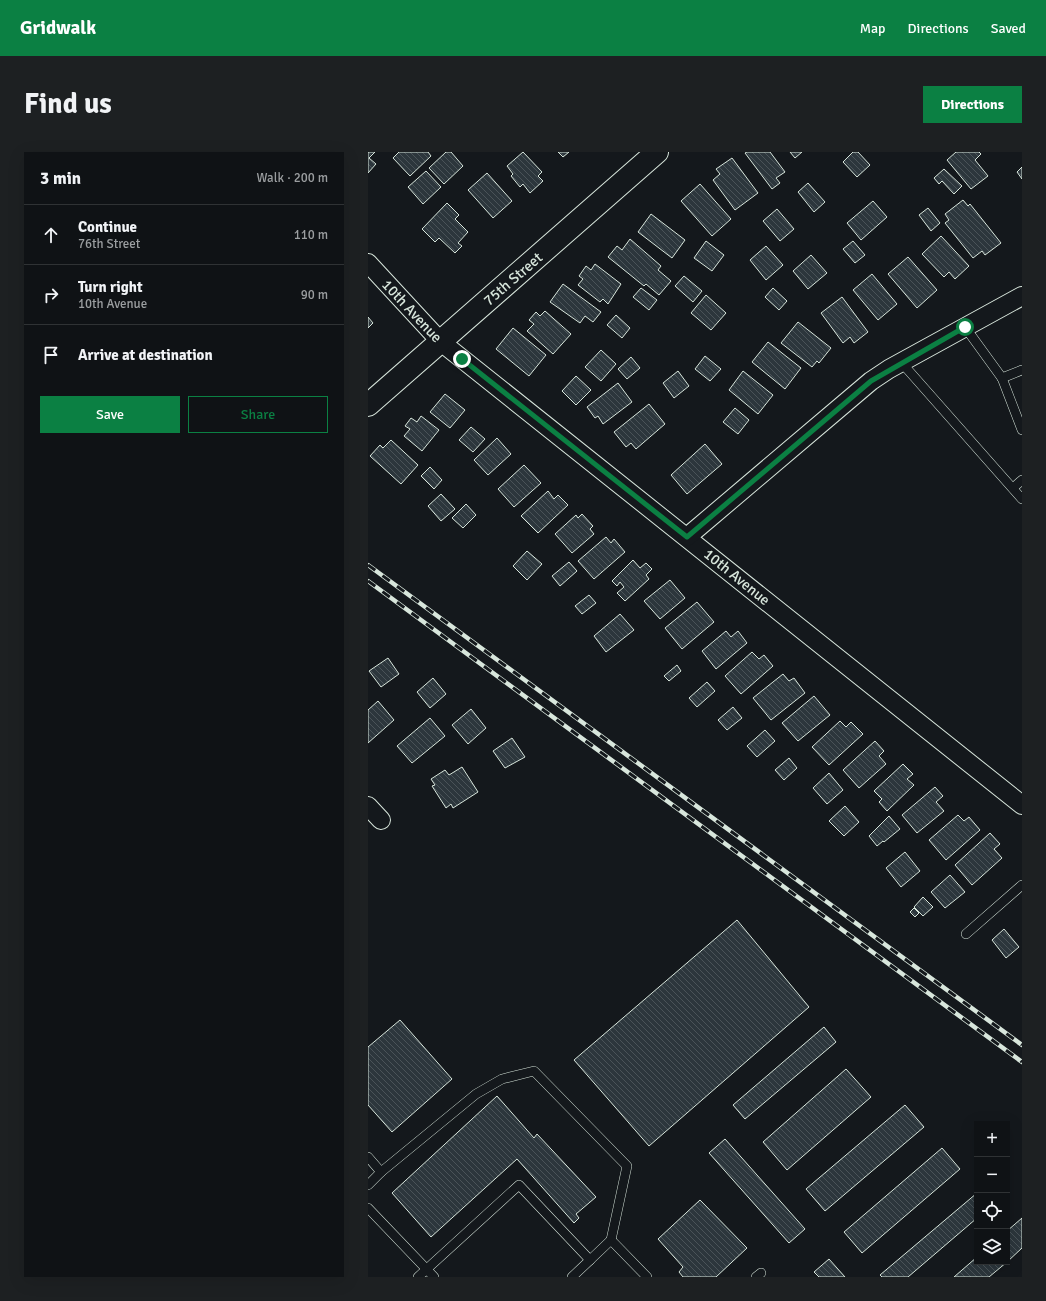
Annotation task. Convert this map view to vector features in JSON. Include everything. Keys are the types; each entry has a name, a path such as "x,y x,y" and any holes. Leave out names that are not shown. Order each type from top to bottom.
{"street":[{"name":"75th Street","path":"368,405 657,152"},
{"name":"10th Avenue","path":"368,263 441,342 1022,805"},
{"path":"687,537 871,381 901,362 1022,296"},
{"path":"368,806 381,820"}],"lane":[{"path":"965,327 1002,378 1022,430"},
{"path":"901,362 1022,498"},
{"path":"1002,378 1022,370"},
{"path":"1012,488 1022,480"},
{"path":"966,934 1022,885"},
{"path":"368,1185 476,1094 502,1079 534,1071 627,1166 612,1240 572,1277"},
{"path":"368,1157 382,1172"},
{"path":"418,1277 519,1185 590,1260"},
{"path":"368,1208 434,1277"},
{"path":"612,1240 647,1277"}],"building":[{"path":"368,152 375,152 369,158 376,164 368,173"},
{"path":"399,152 428,152 431,156 410,176 393,158"},
{"path":"446,152 451,152 463,166 444,184 429,168"},
{"path":"523,152 542,172 538,176 543,181 530,193 523,184 520,187 511,176 513,174 507,166"},
{"path":"558,152 569,152 563,157"},
{"path":"770,152 785,172 776,178 780,183 772,189 745,153"},
{"path":"790,152 802,152 795,158"},
{"path":"853,152 858,152 870,165 857,177 843,162"},
{"path":"956,152 979,152 981,154 975,160 988,176 971,189 947,160"},
{"path":"732,158 758,193 735,210 713,180 720,174 716,169"},
{"path":"1022,167 1022,179 1017,172"},
{"path":"944,169 962,186 954,194 942,181 939,184 934,178"},
{"path":"426,171 441,187 423,204 408,187"},
{"path":"487,173 512,201 493,218 468,190"},
{"path":"808,183 825,202 814,212 798,192"},
{"path":"700,184 731,219 712,236 681,201"},
{"path":"963,200 968,206 970,204 1001,243 985,255 982,251 973,258 945,223 949,220 945,214"},
{"path":"873,201 887,217 861,240 847,223"},
{"path":"447,203 459,215 455,219 468,232 458,243 462,246 455,253 439,238 435,242 422,229"},
{"path":"928,208 940,223 931,231 919,215"},
{"path":"777,209 794,229 780,241 763,221"},
{"path":"651,214 685,240 672,258 638,232"},
{"path":"941,236 969,266 955,279 949,272 944,277 922,254"},
{"path":"630,239 661,266 658,270 671,281 659,295 646,284 644,286 608,257 617,246 622,250"},
{"path":"706,241 724,255 712,271 694,258"},
{"path":"853,241 865,255 855,263 843,249"},
{"path":"766,246 783,265 766,280 750,260"},
{"path":"811,255 827,273 808,289 793,271"},
{"path":"908,257 937,290 917,308 888,274"},
{"path":"595,264 621,284 608,304 603,299 600,302 578,285 583,279 579,276 586,266 591,270"},
{"path":"872,274 897,304 878,320 853,290"},
{"path":"684,276 702,291 693,302 675,286"},
{"path":"563,284 601,312 593,322 585,316 580,323 550,302"},
{"path":"641,288 657,300 649,310 633,297"},
{"path":"773,288 787,301 779,310 765,297"},
{"path":"706,295 726,313 711,330 691,313"},
{"path":"842,297 868,332 854,343 850,337 843,343 821,313"},
{"path":"545,311 571,334 553,354 527,331 534,324 529,320 536,312 540,316"},
{"path":"616,315 630,328 622,338 607,325"},
{"path":"368,317 373,323 368,328"},
{"path":"798,322 831,348 819,363 817,361 812,367 781,343"},
{"path":"513,328 546,355 529,376 496,349"},
{"path":"768,342 801,368 785,389 752,362"},
{"path":"601,350 616,364 601,381 585,367"},
{"path":"705,356 721,369 710,381 695,369"},
{"path":"631,357 640,368 627,379 618,369"},
{"path":"678,371 689,386 674,398 663,383"},
{"path":"743,371 773,395 758,414 729,390"},
{"path":"576,376 591,390 576,405 562,391"},
{"path":"618,383 632,402 603,424 598,416 595,418 587,407"},
{"path":"445,394 465,410 450,428 430,412"},
{"path":"649,404 665,424 636,449 631,443 626,447 614,432"},
{"path":"735,408 749,420 738,434 723,422"},
{"path":"421,416 439,430 422,451 404,436 410,429 405,426 411,418 417,422"},
{"path":"471,427 485,439 473,452 459,440"},
{"path":"497,438 511,454 488,475 474,460"},
{"path":"391,440 418,465 401,484 370,456 380,445 383,448"},
{"path":"705,444 722,464 687,494 671,475"},
{"path":"524,465 541,483 514,507 498,489"},
{"path":"430,467 442,480 434,489 421,476"},
{"path":"548,491 554,499 558,495 568,505 538,533 521,516"},
{"path":"441,494 455,509 441,521 428,506"},
{"path":"466,504 476,515 463,528 452,518"},
{"path":"582,514 593,526 590,529 594,534 572,553 555,534 576,515 578,518"},
{"path":"606,537 611,543 614,539 625,552 594,579 578,561"},
{"path":"527,551 542,564 527,580 513,566"},
{"path":"633,560 640,568 646,563 652,569 646,575 649,579 625,601 617,593 624,587 620,582 617,586 612,581"},
{"path":"569,562 577,571 560,586 552,576"},
{"path":"670,580 685,598 660,619 644,601"},
{"path":"589,595 596,603 582,614 575,606"},
{"path":"697,602 714,622 682,649 665,628"},
{"path":"620,614 634,630 606,652 594,636"},
{"path":"726,631 731,637 738,631 747,643 716,669 702,651"},
{"path":"752,652 759,659 764,655 773,666 741,694 725,676"},
{"path":"388,658 399,674 381,687 369,671"},
{"path":"677,665 681,671 669,681 664,676"},
{"path":"783,674 789,681 794,678 805,693 771,720 753,698"},
{"path":"433,678 446,694 430,708 417,692"},
{"path":"707,682 715,691 697,707 689,698"},
{"path":"814,696 830,715 798,741 782,723"},
{"path":"378,701 394,720 368,743 368,710"},
{"path":"733,707 742,718 727,730 718,720"},
{"path":"471,709 486,728 468,744 452,725"},
{"path":"430,718 445,736 412,763 397,746"},
{"path":"840,721 846,727 851,722 863,734 829,765 812,747"},
{"path":"765,730 775,741 757,757 747,746"},
{"path":"512,738 525,757 505,768 493,751"},
{"path":"875,741 884,751 879,756 886,764 859,788 843,770"},
{"path":"789,758 797,768 784,780 775,770"},
{"path":"903,764 913,774 907,779 914,785 887,811 879,802 882,799 874,791"},
{"path":"462,767 478,792 453,808 451,804 446,808 432,786 435,785 431,779 445,770 449,775"},
{"path":"829,773 843,790 827,804 813,788"},
{"path":"935,787 943,796 936,802 944,811 917,833 902,815"},
{"path":"845,806 859,822 844,836 829,821"},
{"path":"958,815 964,821 969,817 980,830 946,860 929,840"},
{"path":"889,816 900,829 877,846 869,836"},
{"path":"990,833 1000,844 994,849 1002,858 972,885 955,865"},
{"path":"905,852 920,871 901,887 886,868"},
{"path":"950,875 965,892 945,908 931,892"},
{"path":"923,897 933,907 923,916 914,907"},
{"path":"914,908 919,913 915,917 910,912"},
{"path":"737,920 809,1007 649,1146 574,1060"},
{"path":"1004,929 1019,947 1006,958 992,940"},
{"path":"400,1020 452,1079 392,1132 368,1105 368,1047"},
{"path":"824,1027 836,1042 745,1119 733,1105"},
{"path":"846,1069 871,1097 787,1170 763,1142"},
{"path":"497,1096 534,1138 537,1134 596,1197 576,1214 579,1218 574,1223 517,1159 431,1237 392,1193"},
{"path":"905,1105 924,1127 825,1211 806,1189"},
{"path":"725,1139 805,1229 789,1243 709,1153"},
{"path":"942,1148 960,1169 862,1253 844,1232"},
{"path":"974,1196 974,1221 908,1277 882,1277 880,1275"},
{"path":"700,1200 747,1248 716,1277 683,1277 679,1272 683,1267 658,1239"},
{"path":"1022,1218 1022,1248 1010,1259 1010,1229"},
{"path":"829,1259 845,1277 819,1277 814,1272"},
{"path":"974,1260 974,1265 1003,1265 989,1277 954,1277"}],"railway":[{"path":"368,565 1022,1045"},
{"path":"368,581 1022,1062"}],"route":[{"path":"462,359 687,537 871,381 889,369 965,327"}]}
